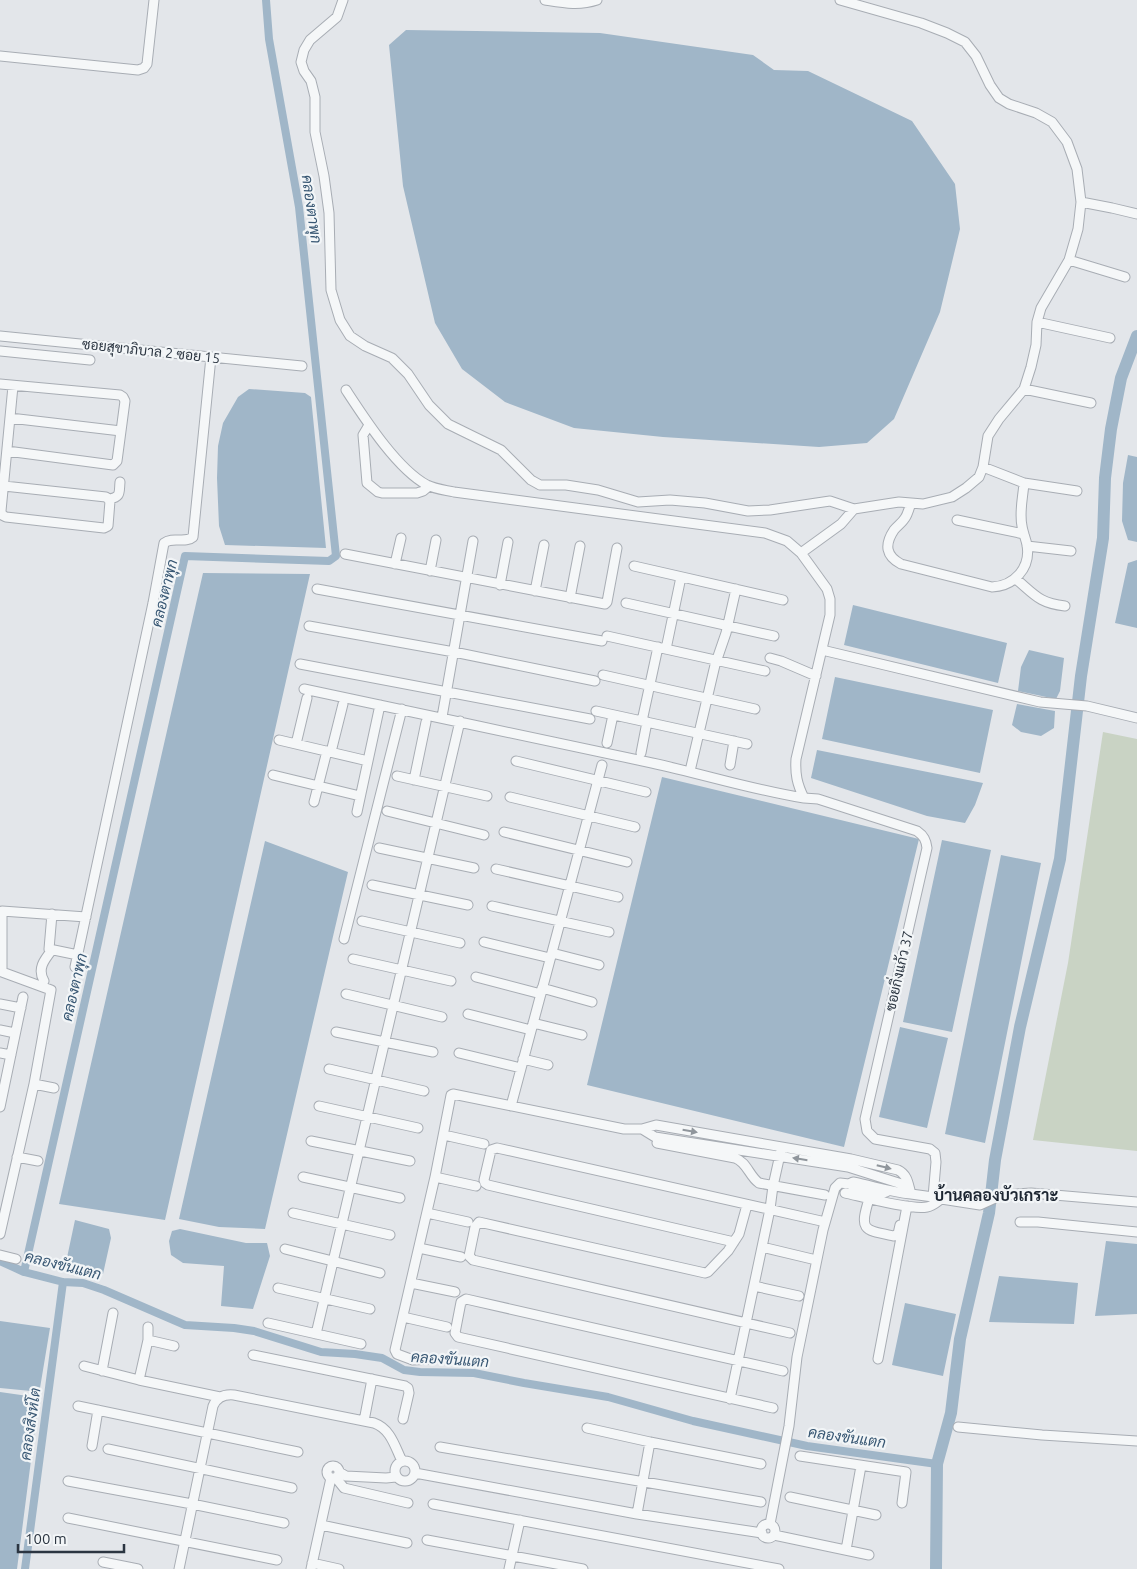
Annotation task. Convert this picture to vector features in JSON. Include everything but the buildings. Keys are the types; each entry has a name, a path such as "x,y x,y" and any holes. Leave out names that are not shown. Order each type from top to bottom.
{"street":[{"path":"0,56 138,70 146,66 154,0"},
{"path":"342,0 337,17 310,40 304,50 301,62 304,72 311,81 315,97 315,132 329,213 331,290 340,320 350,336 365,346 392,358 408,374 429,406 448,424 501,450 531,480 540,485 566,485 598,490 638,502 670,500 705,503 748,511 770,510 830,501 854,509 899,502 922,504 952,497 979,477 983,467 988,436 999,419 1024,389 1036,345 1037,322 1041,308 1069,260 1078,229 1081,202 1076,169 1067,142 1052,122 1036,113 1009,104 999,98 990,85 976,56 965,42 921,23 840,0"},
{"path":"545,0 585,4 598,0"},
{"path":"1081,202 1137,214"},
{"path":"1069,260 1125,277"},
{"path":"1037,322 1110,338"},
{"name":"ซอยสุขาภิบาล 2 ซอย 15","path":"0,336 302,366"},
{"path":"0,351 90,360"},
{"path":"75,967 153,604 164,543 170,540 189,540 193,537 211,357"},
{"path":"0,384 120,395 124,401 117,461 113,465 7,451"},
{"path":"13,386 2,486 2,515 104,528 108,526 109,499"},
{"path":"1024,389 1091,403"},
{"path":"346,390 369,425 405,468 429,486 454,492 765,533 787,541 801,553 822,582 830,599 830,615 796,760 796,781 804,798"},
{"path":"10,418 121,431"},
{"path":"369,425 363,434 367,483 382,493 418,493 429,486"},
{"path":"983,467 1024,483 1077,491"},
{"path":"2,486 109,499 116,498 119,494 120,482"},
{"path":"911,503 908,514 895,529 889,542 889,555 894,560 901,564 992,587 1007,585 1016,579 1027,563 1027,546 1022,525 1021,507 1024,483"},
{"path":"801,553 841,524 854,509"},
{"path":"957,520 1024,534"},
{"path":"395,564 401,538"},
{"path":"430,571 436,540"},
{"path":"442,717 473,541"},
{"path":"500,585 508,542"},
{"path":"535,591 544,545"},
{"path":"570,598 580,546"},
{"path":"1027,546 1071,551"},
{"path":"345,554 603,604 607,602 617,548"},
{"path":"634,566 783,600"},
{"path":"641,753 650,686 673,614 681,577"},
{"path":"1016,579 1041,601 1065,606"},
{"path":"317,589 662,648 765,672"},
{"path":"690,771 736,589"},
{"path":"626,603 774,636"},
{"path":"309,626 454,652 595,681"},
{"path":"822,650 1040,702 1079,705 1137,718"},
{"path":"770,658 782,661 803,672 816,676"},
{"path":"300,664 446,691 593,715 613,715 747,744"},
{"path":"604,675 755,709"},
{"path":"296,744 305,694 380,705 442,717 804,798"},
{"path":"314,802 343,704"},
{"path":"357,812 380,705"},
{"path":"344,940 402,709"},
{"path":"607,743 613,715"},
{"path":"316,1334 460,721"},
{"path":"414,780 426,722"},
{"path":"280,740 368,761"},
{"path":"730,765 734,742"},
{"path":"516,761 646,792"},
{"path":"511,1106 602,765"},
{"path":"273,776 360,796"},
{"path":"397,776 487,796"},
{"path":"510,797 635,827"},
{"name":"ซอยกิ่งแก้ว 37","path":"804,798 818,799 917,831 924,836 926,842 925,858 865,1119 868,1131 875,1139 930,1149 936,1153 937,1198"},
{"path":"387,812 484,835"},
{"path":"504,832 627,862"},
{"path":"379,848 474,868"},
{"path":"496,869 618,897"},
{"path":"372,884 468,905"},
{"path":"492,906 609,932"},
{"path":"0,1234 34,1084 52,990 2,972 1,911 86,917"},
{"path":"52,914 49,950 78,955"},
{"path":"362,921 460,943"},
{"path":"484,942 599,965"},
{"path":"44,981 41,976 42,963 52,950"},
{"path":"353,959 451,981"},
{"path":"476,977 592,1002"},
{"path":"346,994 442,1016"},
{"path":"0,1107 3,1076 11,1055 23,997"},
{"path":"0,1004 21,1008"},
{"path":"468,1014 582,1035"},
{"path":"0,1030 15,1033"},
{"path":"336,1032 434,1052"},
{"path":"0,1053 11,1055"},
{"path":"459,1053 548,1065"},
{"path":"329,1070 424,1091"},
{"path":"34,1084 54,1088"},
{"path":"432,1359 409,1360 395,1352 435,1177 451,1095 453,1094 624,1129 642,1130 655,1136 714,1146 780,1152 850,1163 863,1167 910,1190 937,1198 980,1205 1002,1195 1031,1193 1137,1202"},
{"path":"319,1106 418,1128"},
{"path":"642,1130 656,1125 716,1136 780,1152"},
{"path":"444,1135 484,1144"},
{"path":"714,1146 716,1136"},
{"path":"311,1141 410,1161"},
{"path":"657,1143 735,1158 741,1160 753,1179 759,1183 825,1195"},
{"path":"734,1242 488,1185 484,1180 491,1150 497,1148 821,1220"},
{"path":"730,1399 770,1209 780,1152"},
{"path":"17,1157 38,1161"},
{"path":"303,1177 400,1198"},
{"path":"435,1177 476,1186"},
{"path":"770,1524 789,1426 797,1357 823,1230 835,1188 840,1183 846,1189 852,1188 906,1206 928,1207 937,1198"},
{"path":"906,1206 898,1234 894,1236 870,1231 866,1227 864,1216 879,1196 910,1190"},
{"path":"747,1205 739,1234 728,1251 705,1273 479,1222 474,1227 469,1256 473,1260 790,1333"},
{"path":"878,1359 906,1206"},
{"path":"293,1213 390,1235"},
{"path":"427,1213 468,1222"},
{"path":"1020,1222 1137,1232"},
{"path":"762,1247 812,1259"},
{"path":"419,1248 461,1257"},
{"path":"285,1249 380,1273"},
{"path":"0,1255 16,1259"},
{"path":"411,1283 455,1292"},
{"path":"754,1286 799,1296"},
{"path":"278,1288 370,1309"},
{"path":"773,1408 458,1337 455,1333 461,1302 466,1299 783,1371"},
{"path":"102,1371 114,1313"},
{"path":"403,1317 447,1327"},
{"path":"268,1323 361,1344"},
{"path":"139,1380 148,1340 148,1327"},
{"path":"148,1340 174,1346"},
{"path":"253,1355 405,1386 408,1388 409,1393 403,1418"},
{"path":"84,1366 220,1397"},
{"path":"364,1421 372,1378"},
{"path":"179,1569 213,1406 220,1397 234,1394 379,1425 387,1431 402,1461"},
{"path":"78,1406 298,1452"},
{"path":"92,1446 98,1410"},
{"path":"958,1427 1137,1441"},
{"path":"587,1428 761,1464"},
{"path":"638,1514 650,1442"},
{"path":"440,1447 761,1502"},
{"path":"108,1449 292,1488"},
{"path":"800,1456 906,1472 902,1503"},
{"path":"402,1461 412,1463 415,1474 411,1480 401,1481 396,1477 395,1468 402,1461"},
{"path":"846,1550 861,1466"},
{"path":"415,1474 638,1514 762,1533 767,1538 774,1535 869,1555"},
{"path":"335,1476 396,1477"},
{"path":"335,1476 344,1488 408,1502"},
{"path":"335,1476 311,1566 339,1569"},
{"path":"68,1481 284,1523"},
{"path":"790,1497 876,1515"},
{"path":"433,1504 779,1569"},
{"path":"68,1518 278,1560"},
{"path":"509,1569 520,1520"},
{"path":"762,1533 764,1525 770,1524"},
{"path":"770,1524 775,1529 774,1535"},
{"path":"321,1525 407,1543"},
{"path":"427,1540 583,1569"},
{"path":"103,1562 138,1569"}],"green space":[{"path":"1103,732 1137,739 1137,1151 1033,1140 1068,963"}],"water":[{"path":"406,30 600,33 753,55 774,70 808,71 912,121 955,184 960,229 940,312 894,419 867,443 819,447 663,437 574,428 505,402 462,369 435,323 403,186 389,45"},
{"path":"249,389 305,393 311,397 326,548 225,545 219,526 218,446 223,423 238,397"},
{"path":"1128,455 1137,457 1137,542 1128,540 1122,521 1123,483"},
{"path":"1137,560 1137,628 1115,623 1128,563"},
{"path":"203,573 310,574 165,1220 59,1204"},
{"path":"853,605 1007,643 998,683 844,645"},
{"path":"1029,650 1064,658 1060,691 1056,699 1018,691 1021,667"},
{"path":"835,677 993,710 980,773 822,739"},
{"path":"1017,704 1055,711 1054,728 1041,736 1021,732 1012,725"},
{"path":"817,750 983,783 975,805 965,823 927,816 811,778"},
{"path":"662,777 919,839 844,1147 587,1085"},
{"path":"942,840 991,850 952,1032 903,1022"},
{"path":"265,841 348,872 265,1229 219,1227 179,1219"},
{"path":"1001,855 1041,863 985,1143 945,1134"},
{"path":"900,1027 948,1038 927,1128 879,1117"},
{"path":"75,1220 109,1229 111,1238 103,1274 65,1267"},
{"path":"180,1229 246,1243 267,1243 270,1256 253,1309 221,1306 224,1266 183,1263 171,1255 169,1241 172,1231"},
{"path":"1106,1241 1137,1244 1137,1314 1095,1316"},
{"path":"999,1276 1078,1283 1074,1324 989,1322"},
{"path":"905,1303 956,1314 943,1376 892,1365"},
{"path":"0,1321 50,1328 40,1388 31,1391 0,1388"},
{"path":"0,1392 28,1396 38,1406 17,1569 0,1569"}],"waterway":[{"name":"คลองตาพุก","path":"24,1272 185,556 329,561 336,556 299,207 269,39 266,0"},
{"path":"936,1569 937,1464 951,1413 960,1339 989,1213 995,1160 1020,1027 1060,859 1081,676 1103,538 1105,478 1111,429 1121,378 1137,336"},
{"name":"คลองขันแตก","path":"0,1261 24,1272 63,1282 83,1283 104,1290 185,1325 254,1331 321,1352 382,1358 404,1370 474,1373 608,1397 693,1421 807,1446 937,1464"},
{"name":"คลองสิงห์โต","path":"25,1569 63,1282"}],"district":[{"name":"บ้านคลองบัวเกราะ","path":"996,1195"}]}
